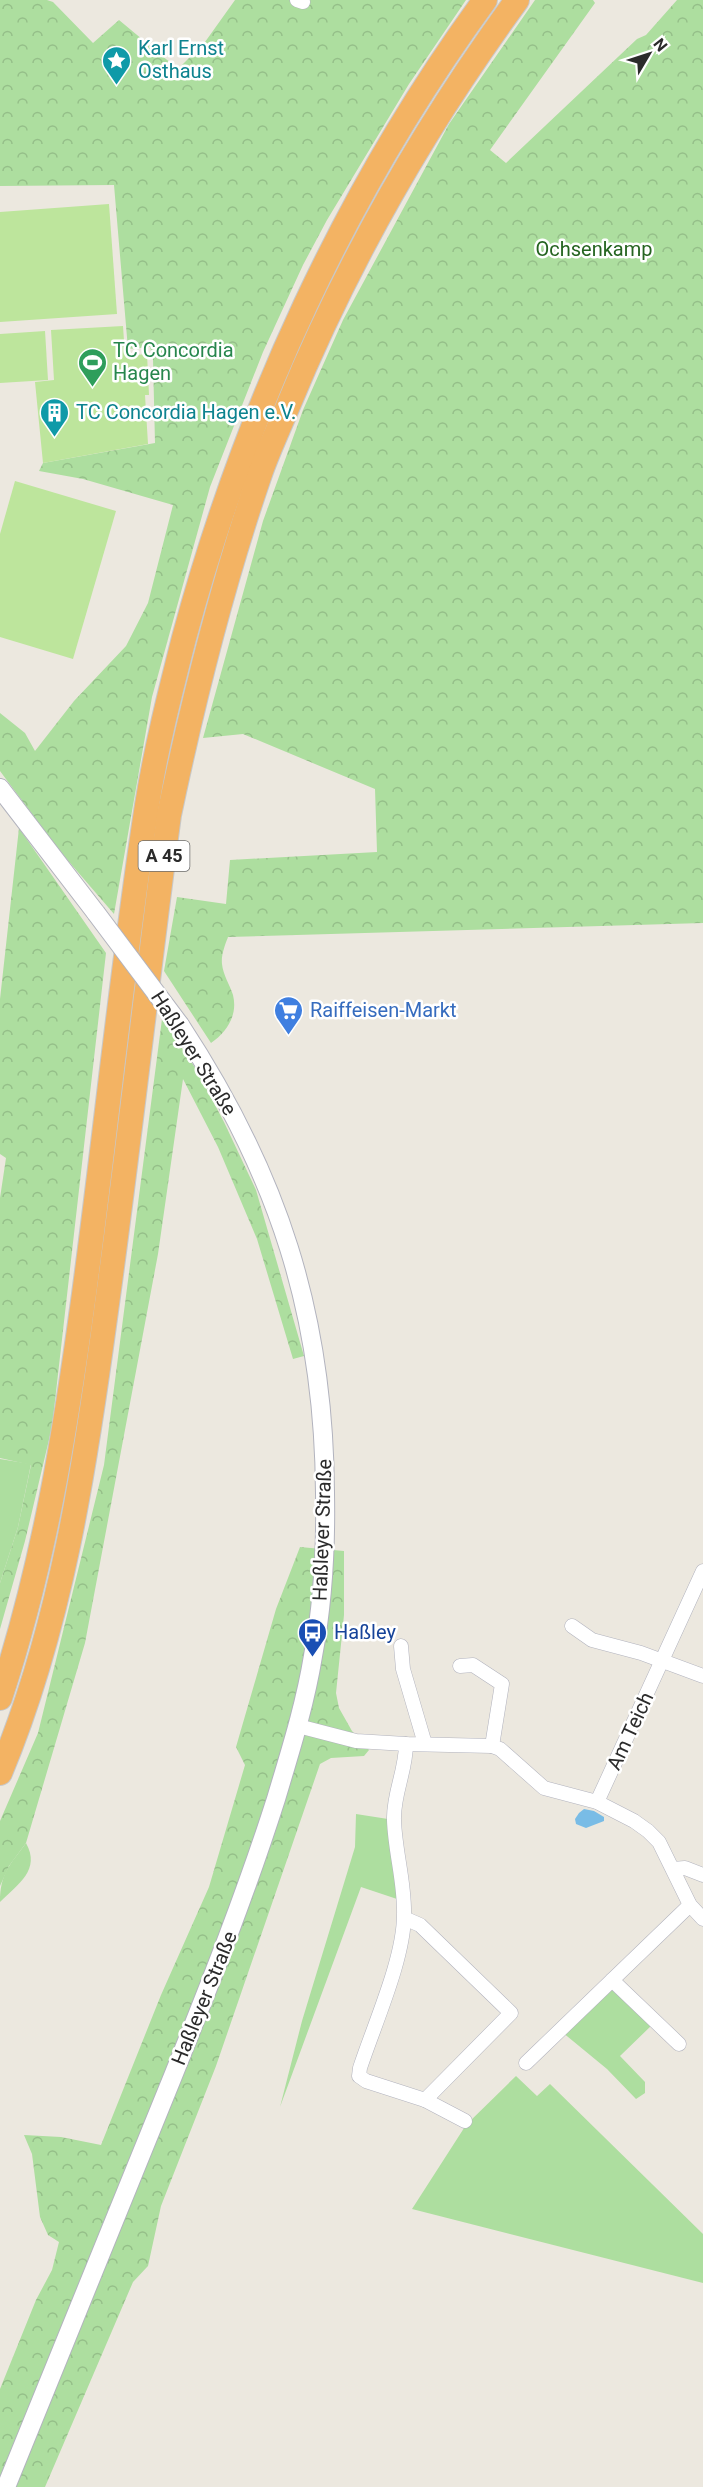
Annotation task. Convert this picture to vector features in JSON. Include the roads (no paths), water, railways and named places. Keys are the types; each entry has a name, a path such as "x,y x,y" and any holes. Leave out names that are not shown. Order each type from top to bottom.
{"highway":[{"name":"A 45","path":"0,1698 37,1572 66,1426 98,1194 118,1006 148,800 168,700 192,608 217,525 241,459 304,308 359,201 411,110 485,0"},
{"name":"A 45","path":"0,1773 36,1668 56,1598 90,1429 119,1221 142,1019 169,815 189,717 217,614 259,476 326,319 373,226 434,121 517,0"}],"main road":[{"name":"Haßleyer Straße","path":"1,789 180,1025 229,1105 261,1172 291,1254 316,1354 325,1439 324,1559 313,1657 298,1726 256,1862 212,1980 6,2487"}],"street":[{"name":"Am Teich","path":"597,1802 703,1571"},
{"path":"572,1626 592,1640 662,1660 703,1676"},
{"path":"400,1646 403,1669 425,1744"},
{"path":"460,1666 473,1665 502,1684 492,1746"},
{"path":"298,1726 356,1741 492,1746 500,1749 544,1788 597,1802 648,1831 658,1842 690,1905 703,1919"},
{"path":"406,1744 405,1764 394,1800 394,1821 404,1887 404,1918 400,1950 359,2076 366,2081 425,2100 465,2121"},
{"path":"673,1869 685,1868 703,1875"},
{"path":"526,2063 690,1905"},
{"path":"404,1918 420,1925 511,2013 425,2100"},
{"path":"612,1980 679,2044"}],"water":[{"path":"584,1809 594,1811 604,1817 604,1821 586,1828 576,1824 575,1819"}],"place":[{"name":"Karl Ernst Osthaus","path":"117,86"},
{"name":"TC Concordia Hagen","path":"92,388"},
{"name":"TC Concordia Hagen e.V.","path":"55,438"},
{"name":"Raiffeisen-Markt","path":"289,1036"},
{"name":"Haßley","path":"313,1658"}],"park label":[{"name":"Ochsenkamp","path":"594,249"}]}
